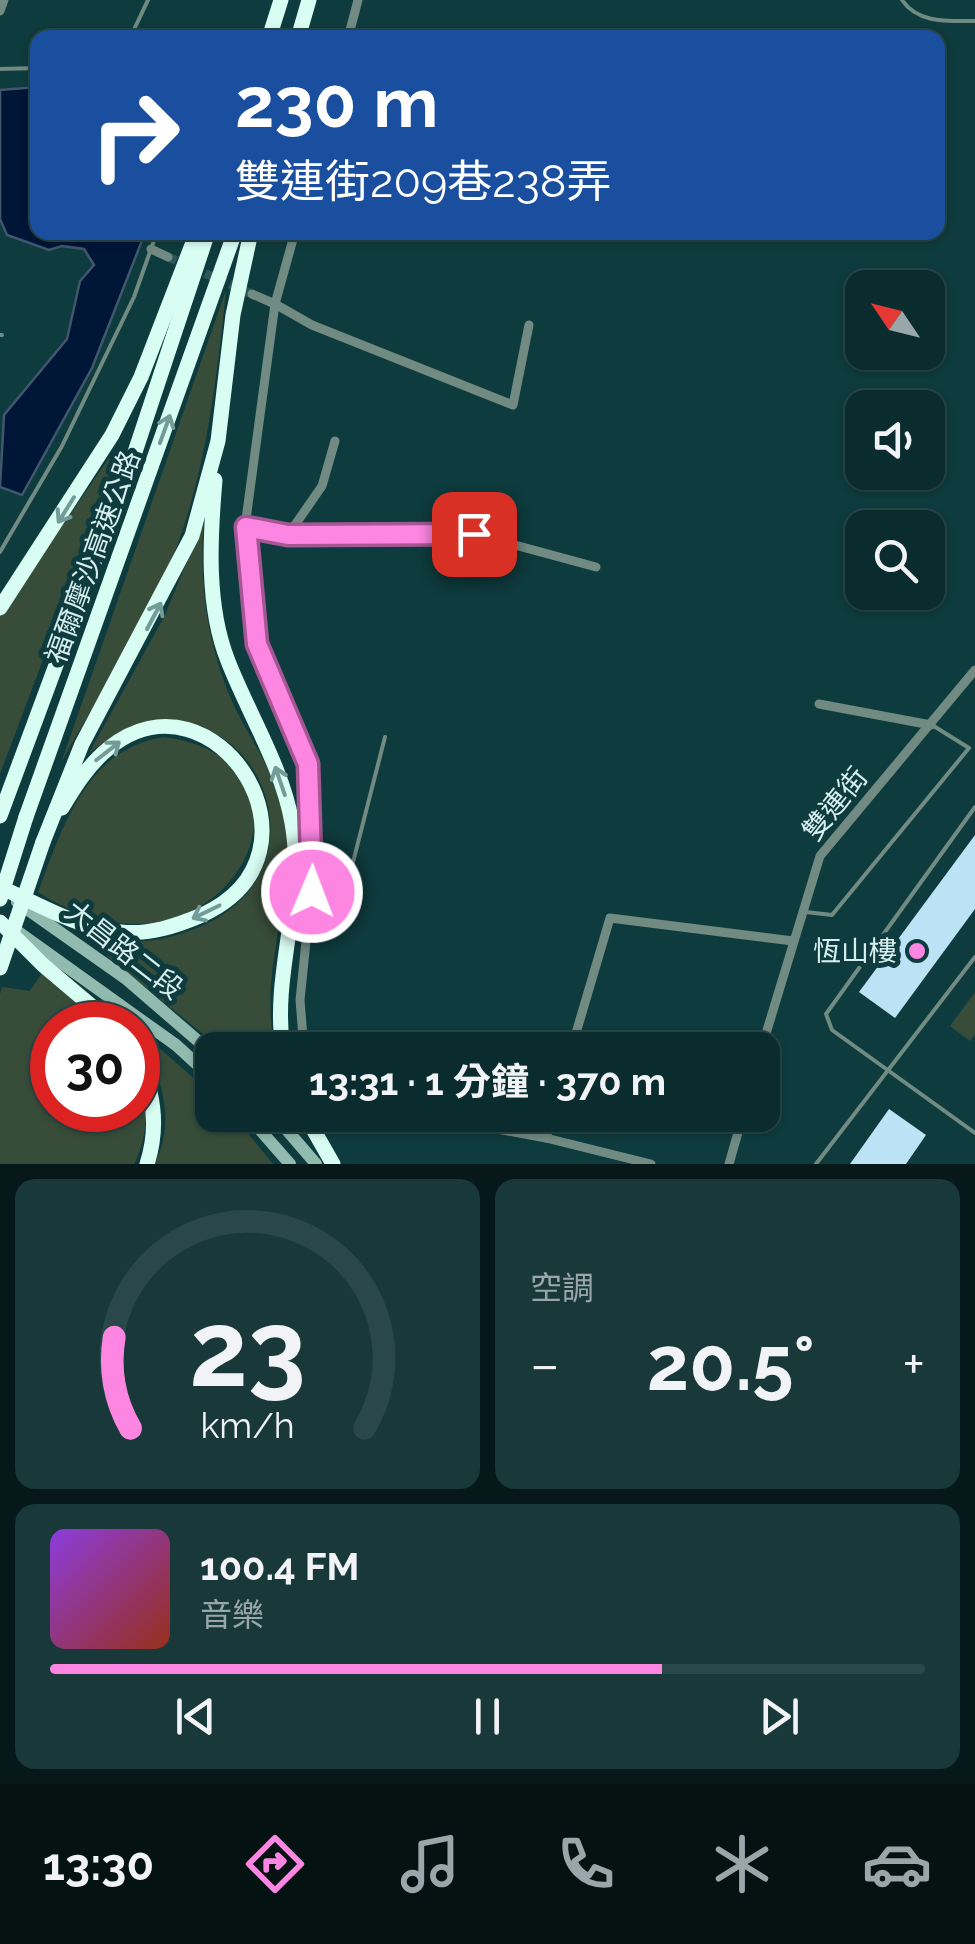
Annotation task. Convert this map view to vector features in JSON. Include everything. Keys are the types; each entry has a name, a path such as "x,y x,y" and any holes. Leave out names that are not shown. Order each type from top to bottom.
{"highway":[{"path":"272,30 281,0"},
{"path":"300,30 309,0"},
{"path":"0,608 112,435 141,377 194,240"},
{"name":"福爾摩沙高速公路","path":"2,811 135,452 205,240"},
{"name":"福爾摩沙高速公路","path":"0,893 232,240"},
{"path":"248,240 233,315 218,441 212,587 226,656 280,776 292,823 291,911 280,977 283,1032"},
{"path":"0,968 82,744 192,536 218,441"},
{"path":"0,893 103,930 133,932 173,927 229,899 249,872 263,831 256,793 239,761 207,739 170,729 140,732 112,746 92,765 46,835"},
{"path":"0,920 43,965 87,1002"},
{"path":"147,1164 155,1132"},
{"path":"315,1132 333,1164"}],"main road":[{"name":"大昌路二段","path":"0,893 124,978 195,1039"},
{"name":"大昌路二段","path":"0,920 195,1062"},
{"path":"262,1132 290,1164"},
{"path":"289,1132 316,1164"}],"street":[{"path":"0,11 4,0"},
{"path":"350,30 358,0"},
{"path":"293,240 275,304 246,527 257,644 308,764 314,864 300,1000 303,1032"},
{"path":"152,250 168,257"},
{"path":"252,294 312,325 514,405 529,325"},
{"path":"288,535 322,486 335,441"},
{"path":"246,527 288,535 474,534 596,567"},
{"name":"雙連街","path":"767,1032 820,856 975,670"},
{"path":"818,704 931,725"},
{"path":"577,1032 610,918 793,942"},
{"path":"514,1132 652,1164"},
{"path":"546,1138 548,1132"},
{"path":"729,1164 738,1132"}],"lane":[{"path":"134,30 148,0"},
{"path":"902,0 908,10 934,20 975,21"},
{"path":"0,68 30,68"},
{"path":"0,552 62,446 134,297 155,240"},
{"path":"802,912 832,915 969,748 931,725"},
{"path":"314,864 350,874 384,738"},
{"path":"975,807 826,1014 832,1030 975,1133"},
{"path":"816,1164 975,957"}],"green space":[{"path":"226,290 203,452 177,546 138,629 61,763"},
{"path":"109,458 117,463 0,774 0,616"},
{"path":"204,521 204,587 214,650 235,708 277,788 286,823 286,880 271,994 273,1032 201,1032 70,926 129,941 186,932 204,925 246,895 267,856 269,814 256,774 229,743 190,725 143,726 89,753 164,617"},
{"path":"164,737 219,755 248,788 254,828 239,868 208,902 162,921 104,920 38,892 68,817 96,774 137,744"},
{"path":"42,973 76,1002 30,1002 30,1132 144,1132 134,1164 0,1164 0,994 2,987 30,991"},
{"path":"975,992 975,1035 970,1041 950,1026"},
{"path":"160,1049 195,1079 195,1132 247,1132 273,1164 154,1164 165,1132"}],"water":[{"path":"30,88 30,240 142,240 92,368 22,495 0,487 4,415 67,339 80,281 94,265 84,249 62,246 49,250 7,235 0,219 0,90"}],"building":[{"name":"恆山樓","path":"975,835 975,909 895,1018 859,992"},
{"path":"889,1109 926,1135 906,1164 850,1164"}],"tunnel":[{"path":"168,257 252,294"}],"place":[{"name":"恆山樓","path":"917,951"}],"route":[{"path":"312,892 308,764 257,644 246,527 288,535 474,534"}]}
